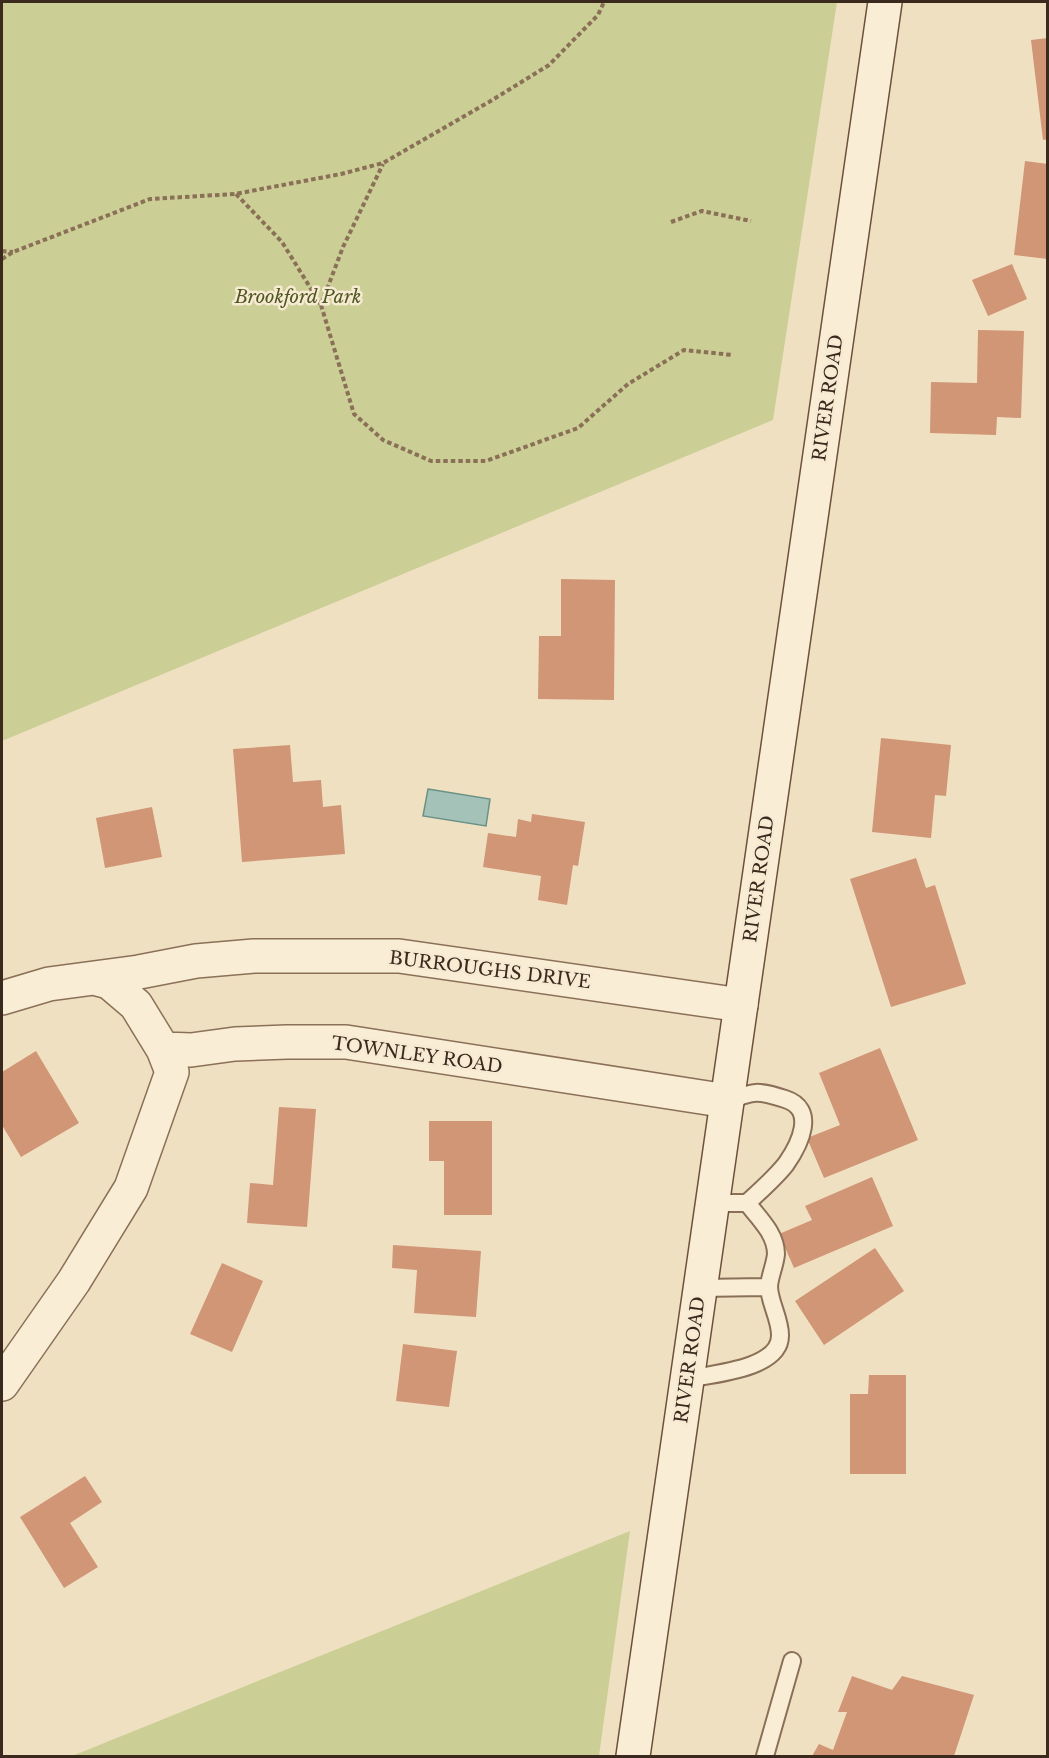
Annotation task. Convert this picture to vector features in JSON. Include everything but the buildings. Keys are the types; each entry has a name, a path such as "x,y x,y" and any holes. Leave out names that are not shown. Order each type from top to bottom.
{"street":[{"name":"RIVER ROAD","path":"633,1756 885,2"},
{"name":"BURROUGHS DRIVE","path":"2,998 49,984 196,961 254,956 399,956 741,1005"},
{"path":"2,1384 74,1281 131,1188 172,1072 163,1049 136,1005 109,982 94,978"},
{"name":"TOWNLEY ROAD","path":"163,1049 191,1050 235,1044 287,1042 346,1042 727,1101"}],"lane":[{"path":"713,1203 747,1203 785,1165 795,1151 801,1132 802,1112 794,1102 766,1092 756,1091 727,1101"},
{"path":"687,1379 757,1363 774,1353 780,1336 769,1287 776,1255 774,1244 770,1233 747,1203"},
{"path":"701,1288 769,1287"},
{"path":"765,1756 792,1661"}],"path":[{"path":"2,259 13,252 150,200 235,194 341,174 383,163 549,65 598,15 604,2"},
{"path":"321,305 343,247 383,163"},
{"path":"235,194 282,242 321,305 354,414 382,440 431,461 486,461 579,428 628,384 684,350 732,355"},
{"path":"671,222 702,211 751,221"},
{"path":"2,251 13,252"}],"green space":[{"name":"Brookford Park","path":"2,2 837,2 773,420 2,741"},
{"path":"630,1531 599,1756 72,1756"}],"water":[{"path":"428,789 490,799 486,826 423,816"}]}
